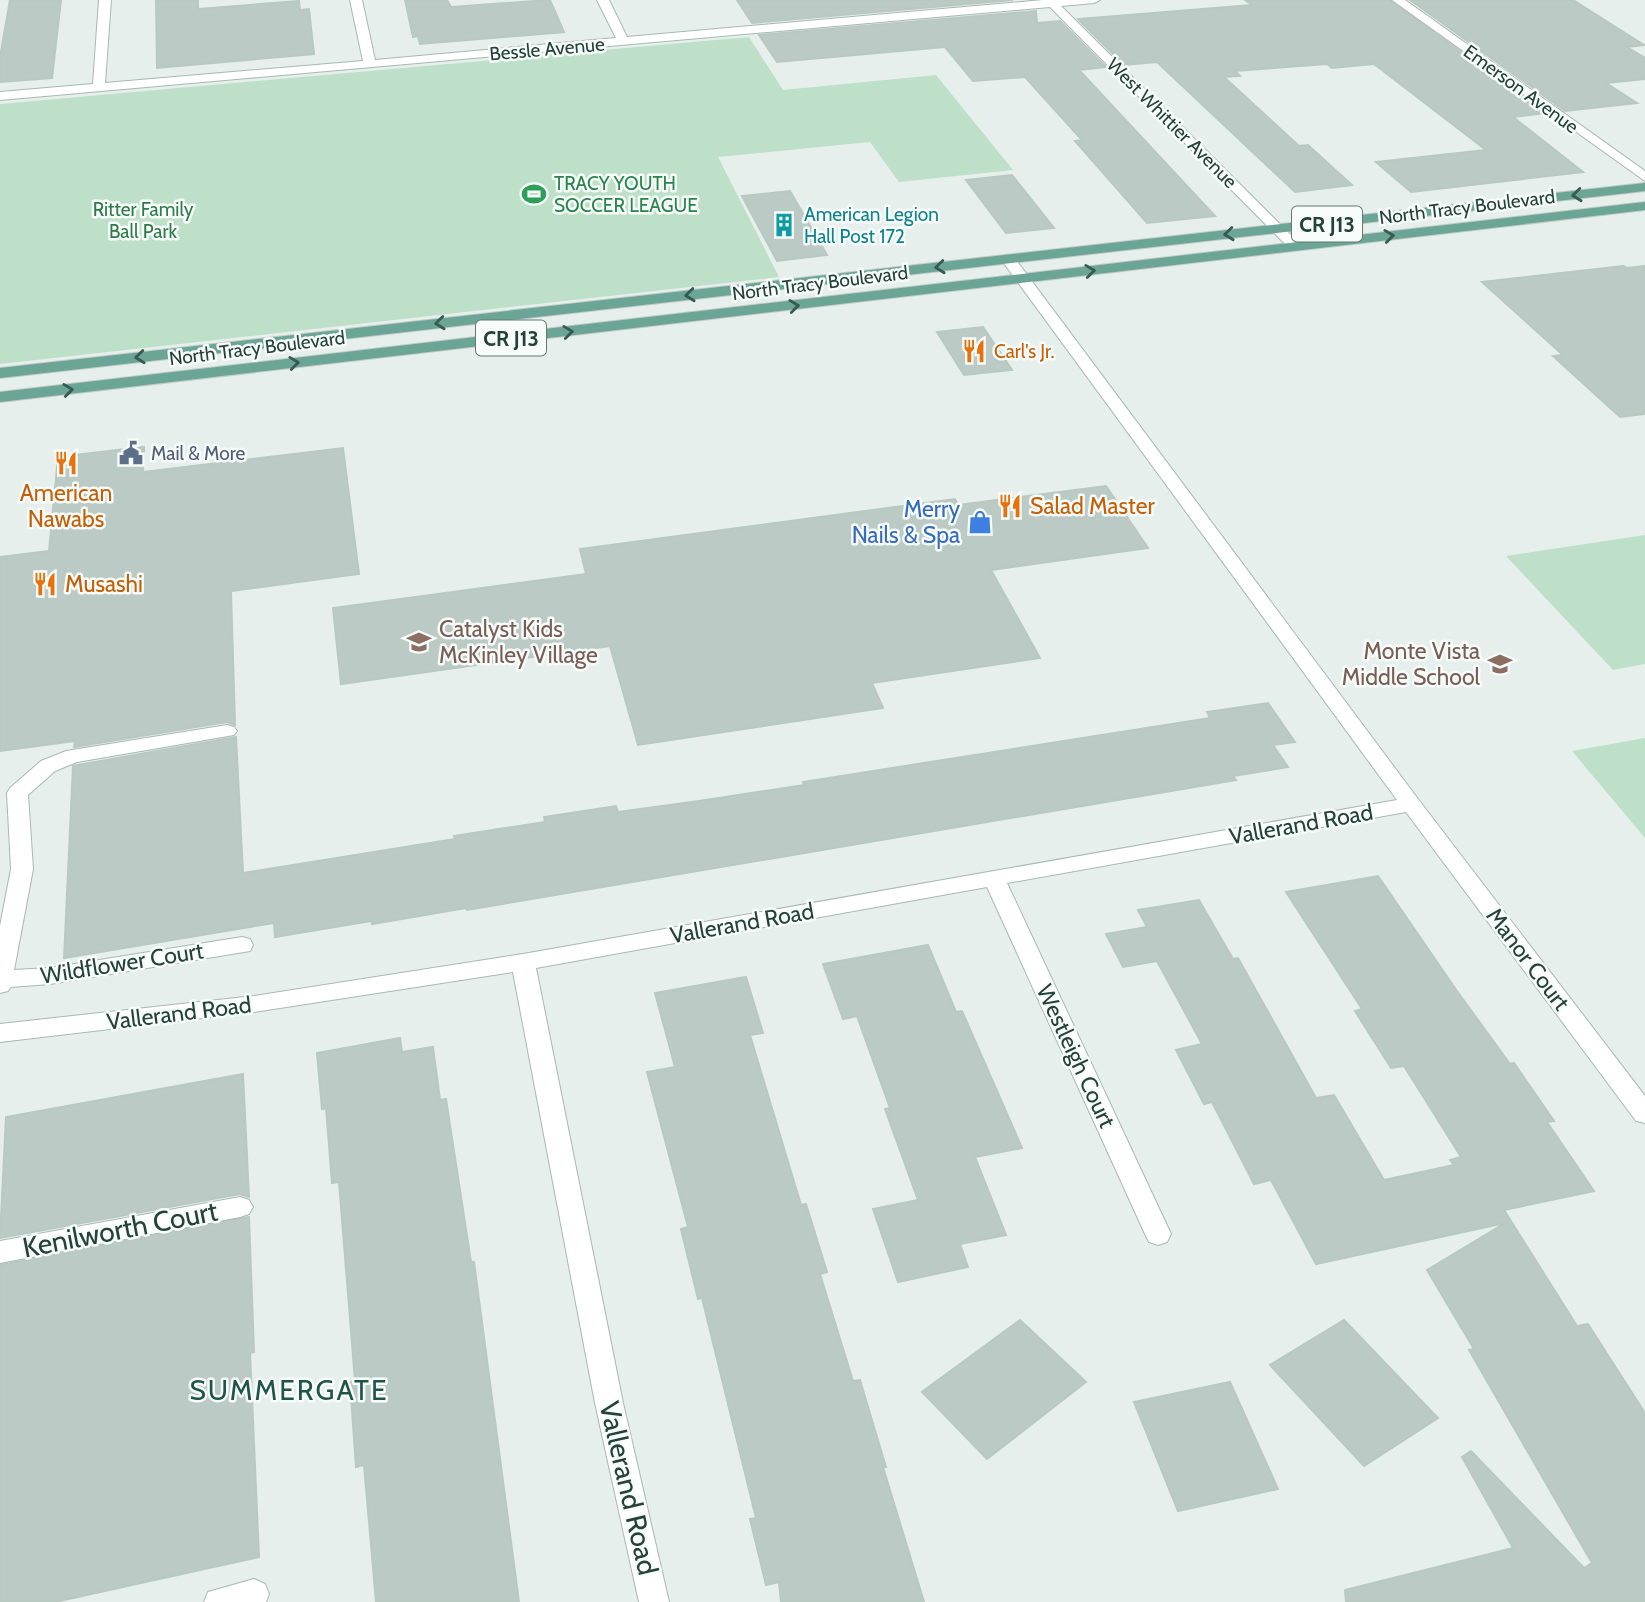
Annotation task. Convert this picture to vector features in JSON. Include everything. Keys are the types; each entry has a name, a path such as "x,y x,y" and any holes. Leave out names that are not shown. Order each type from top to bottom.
{"main road":[{"name":"North Tracy Boulevard","path":"0,373 1645,187"},
{"name":"North Tracy Boulevard","path":"0,397 1645,206"}],"street":[{"path":"99,88 105,0"},
{"path":"356,0 370,64"},
{"path":"603,0 624,42"},
{"name":"Bessle Avenue","path":"0,96 1094,0"},
{"name":"Emerson Avenue","path":"1398,0 1645,177"},
{"name":"West Whittier Avenue","path":"1051,2 1296,247"},
{"name":"Vallerand Road","path":"0,1033 254,1004 523,962 1411,804 1008,259"},
{"path":"1,982 22,869 9,794 48,766 74,756 227,731"},
{"name":"Manor Court","path":"1411,804 1645,1114"},
{"name":"Westleigh Court","path":"994,878 1158,1234"},
{"name":"Wildflower Court","path":"1,982 242,945"},
{"name":"Vallerand Road","path":"523,962 609,1402 654,1602"},
{"name":"Kenilworth Court","path":"0,1252 240,1207"},
{"path":"219,1602 254,1594"}],"green space":[{"name":"Ritter Family Ball Park","path":"749,37 783,90 936,75 1013,170 899,182 870,142 718,157 779,277 0,364 0,104"},
{"path":"1645,535 1645,664 1613,670 1506,556"},
{"path":"1645,738 1645,838 1572,751"}],"building":[{"path":"10,0 61,0 52,78 0,82 0,57"},
{"path":"156,0 198,0 198,9 299,1 300,10 309,9 314,54 157,68"},
{"path":"405,0 447,0 451,7 550,0 564,32 420,44 418,36 413,37"},
{"path":"737,0 1013,0 752,23"},
{"path":"1245,0 1389,0 1546,113 1513,117 1583,172 1411,192 1376,162 1486,150 1374,64 1332,68 1327,64 1235,71 1240,76 1224,77 1299,146 1308,145 1352,185 1295,192 1157,62 1124,65 1078,19 1252,5"},
{"path":"1410,0 1573,0 1644,45 1627,47 1645,58 1645,79 1606,83 1637,103 1565,111"},
{"path":"1036,11 1037,23 1060,21 1106,67 1079,70 1215,216 1147,223 1075,141 1082,140 1025,77 973,81 945,47 777,62 759,35"},
{"path":"1012,175 1054,228 1006,233 966,180"},
{"name":"American Legion Hall Post 172","path":"790,191 827,255 777,261 742,196"},
{"path":"1623,266 1645,266 1645,414 1620,417 1553,356 1563,355 1482,282"},
{"name":"Carl's Jr.","path":"983,327 1012,370 964,375 937,332"},
{"path":"144,447 143,472 343,448 359,574 231,591 235,725 227,722 74,747 75,741 0,751 0,557 49,551 58,457"},
{"path":"1106,486 1148,548 991,570 1040,658 872,683 883,708 638,745 610,646 341,684 333,608 586,574 580,549 955,499 958,505"},
{"path":"1268,703 1295,742 1273,745 1288,767 1233,776 1236,780 467,910 466,908 372,924 371,921 275,937 274,923 64,958 73,766 236,737 243,873 455,839 454,836 545,822 544,817 616,806 618,812 804,785 803,782 1210,718 1207,712"},
{"path":"1378,876 1457,991 1510,1064 1514,1063 1554,1121 1547,1122 1594,1191 1504,1210 1577,1326 1588,1324 1645,1413 1645,1602 1346,1602 1345,1590 1513,1548 1462,1457 1471,1451 1584,1568 1592,1563 1469,1350 1474,1349 1427,1270 1505,1223 1316,1264 1271,1180 1254,1184 1212,1102 1204,1104 1176,1050 1202,1044 1157,961 1123,967 1106,934 1147,927 1138,910 1199,900 1233,959 1238,958 1316,1098 1334,1095 1384,1180 1454,1165 1450,1160 1461,1157 1404,1066 1391,1068 1355,1011 1362,1009 1286,892"},
{"path":"928,945 956,1012 962,1011 1022,1148 975,1157 1006,1235 960,1244 968,1267 898,1282 873,1209 918,1200 885,1109 890,1108 857,1016 843,1019 823,964"},
{"path":"746,977 763,1033 750,1035 801,1205 806,1204 827,1272 820,1274 853,1381 860,1380 924,1602 781,1602 779,1582 766,1585 750,1519 756,1518 702,1298 698,1299 681,1229 688,1227 647,1072 675,1067 655,993"},
{"path":"400,1038 402,1052 433,1047 440,1100 446,1099 471,1262 474,1262 519,1602 376,1602 364,1465 356,1467 350,1382 355,1381 339,1182 332,1183 326,1108 322,1109 317,1053"},
{"path":"243,1074 249,1197 240,1194 0,1238 6,1117"},
{"path":"249,1217 254,1352 250,1353 259,1557 55,1602 0,1602 0,1265"},
{"path":"1020,1320 1086,1382 987,1459 922,1392"},
{"path":"1344,1320 1438,1418 1364,1466 1270,1365"},
{"path":"1230,1382 1278,1489 1178,1511 1134,1402"}],"place":[{"name":"TRACY YOUTH SOCCER LEAGUE","path":"534,194"},
{"name":"American Legion Hall Post 172","path":"784,225"},
{"name":"Carl's Jr.","path":"974,351"},
{"name":"Mail & More","path":"131,453"},
{"name":"American Nawabs","path":"66,463"},
{"name":"Salad Master","path":"1010,506"},
{"name":"Merry Nails & Spa","path":"980,522"},
{"name":"Musashi","path":"45,584"},
{"name":"Catalyst Kids McKinley Village","path":"419,642"},
{"name":"Monte Vista Middle School","path":"1500,664"}],"district":[{"name":"SUMMERGATE","path":"289,1390"}]}
